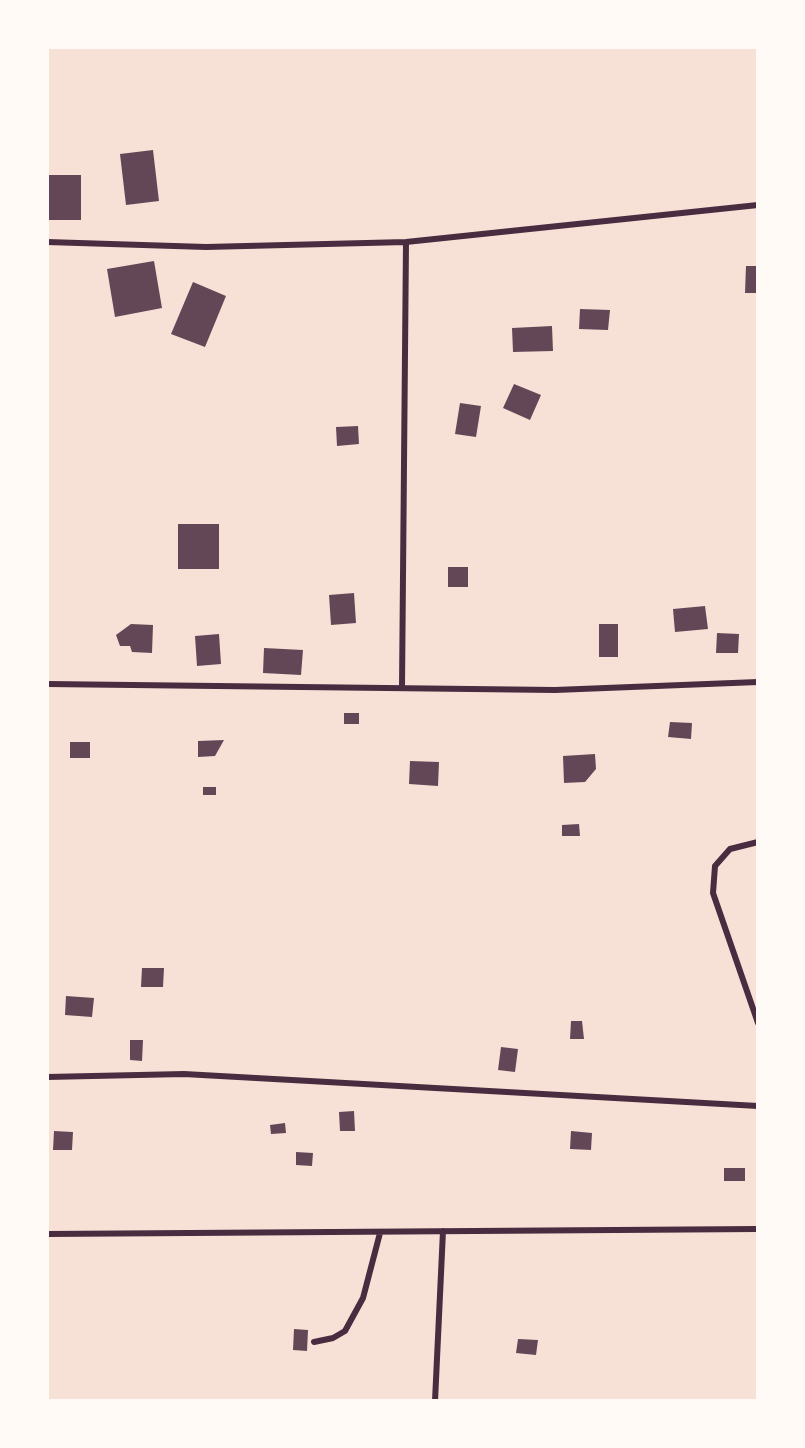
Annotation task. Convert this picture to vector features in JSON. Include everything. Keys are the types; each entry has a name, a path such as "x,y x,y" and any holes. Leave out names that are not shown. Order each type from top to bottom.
{"street":[{"path":"47,242 206,247 406,242 758,205"},
{"path":"402,687 406,242"},
{"path":"47,684 555,690 758,682"},
{"path":"758,842 730,849 715,866 713,893 758,1023"},
{"path":"47,1077 184,1074 758,1105"},
{"path":"47,1234 758,1229"},
{"path":"435,1401 443,1231"},
{"path":"314,1342 333,1339 345,1331 363,1298 380,1233"}],"building":[{"path":"153,150 159,201 126,205 120,154"},
{"path":"47,175 81,175 81,220 47,220"},
{"path":"154,261 162,308 115,317 107,269"},
{"path":"746,266 758,266 758,293 745,293"},
{"path":"193,282 226,296 205,347 171,334"},
{"path":"580,309 610,310 608,330 579,329"},
{"path":"552,326 553,351 513,352 512,328"},
{"path":"514,384 541,395 530,420 503,408"},
{"path":"460,403 481,406 476,437 455,434"},
{"path":"358,426 359,444 337,446 336,427"},
{"path":"178,524 219,524 219,569 178,569"},
{"path":"448,567 468,567 468,587 448,587"},
{"path":"354,593 356,623 331,625 329,595"},
{"path":"705,606 708,629 675,632 673,609"},
{"path":"131,624 153,625 152,653 132,652 130,646 120,646 116,635"},
{"path":"599,624 618,624 618,657 599,657"},
{"path":"717,633 739,634 738,653 716,653"},
{"path":"219,634 221,664 197,666 195,636"},
{"path":"264,648 303,650 301,675 263,673"},
{"path":"344,713 359,713 359,724 344,724"},
{"path":"670,722 692,723 691,739 668,737"},
{"path":"224,740 215,756 198,757 198,741"},
{"path":"70,742 90,742 90,758 70,758"},
{"path":"595,754 596,769 585,782 564,783 563,756"},
{"path":"410,761 439,762 438,786 409,784"},
{"path":"203,787 216,787 216,795 203,795"},
{"path":"579,824 580,836 562,836 562,825"},
{"path":"142,968 164,968 163,987 141,987"},
{"path":"66,996 94,998 92,1017 65,1015"},
{"path":"571,1021 582,1021 584,1039 570,1039"},
{"path":"130,1040 143,1040 142,1061 130,1060"},
{"path":"501,1047 518,1049 515,1072 498,1070"},
{"path":"354,1111 355,1131 340,1131 339,1112"},
{"path":"285,1123 286,1133 271,1134 270,1125"},
{"path":"54,1131 73,1132 72,1150 53,1150"},
{"path":"571,1131 592,1133 591,1150 570,1149"},
{"path":"296,1152 313,1153 312,1166 296,1165"},
{"path":"724,1168 745,1168 745,1181 724,1181"},
{"path":"294,1329 308,1330 307,1351 293,1350"},
{"path":"518,1339 538,1340 536,1355 516,1353"}]}
